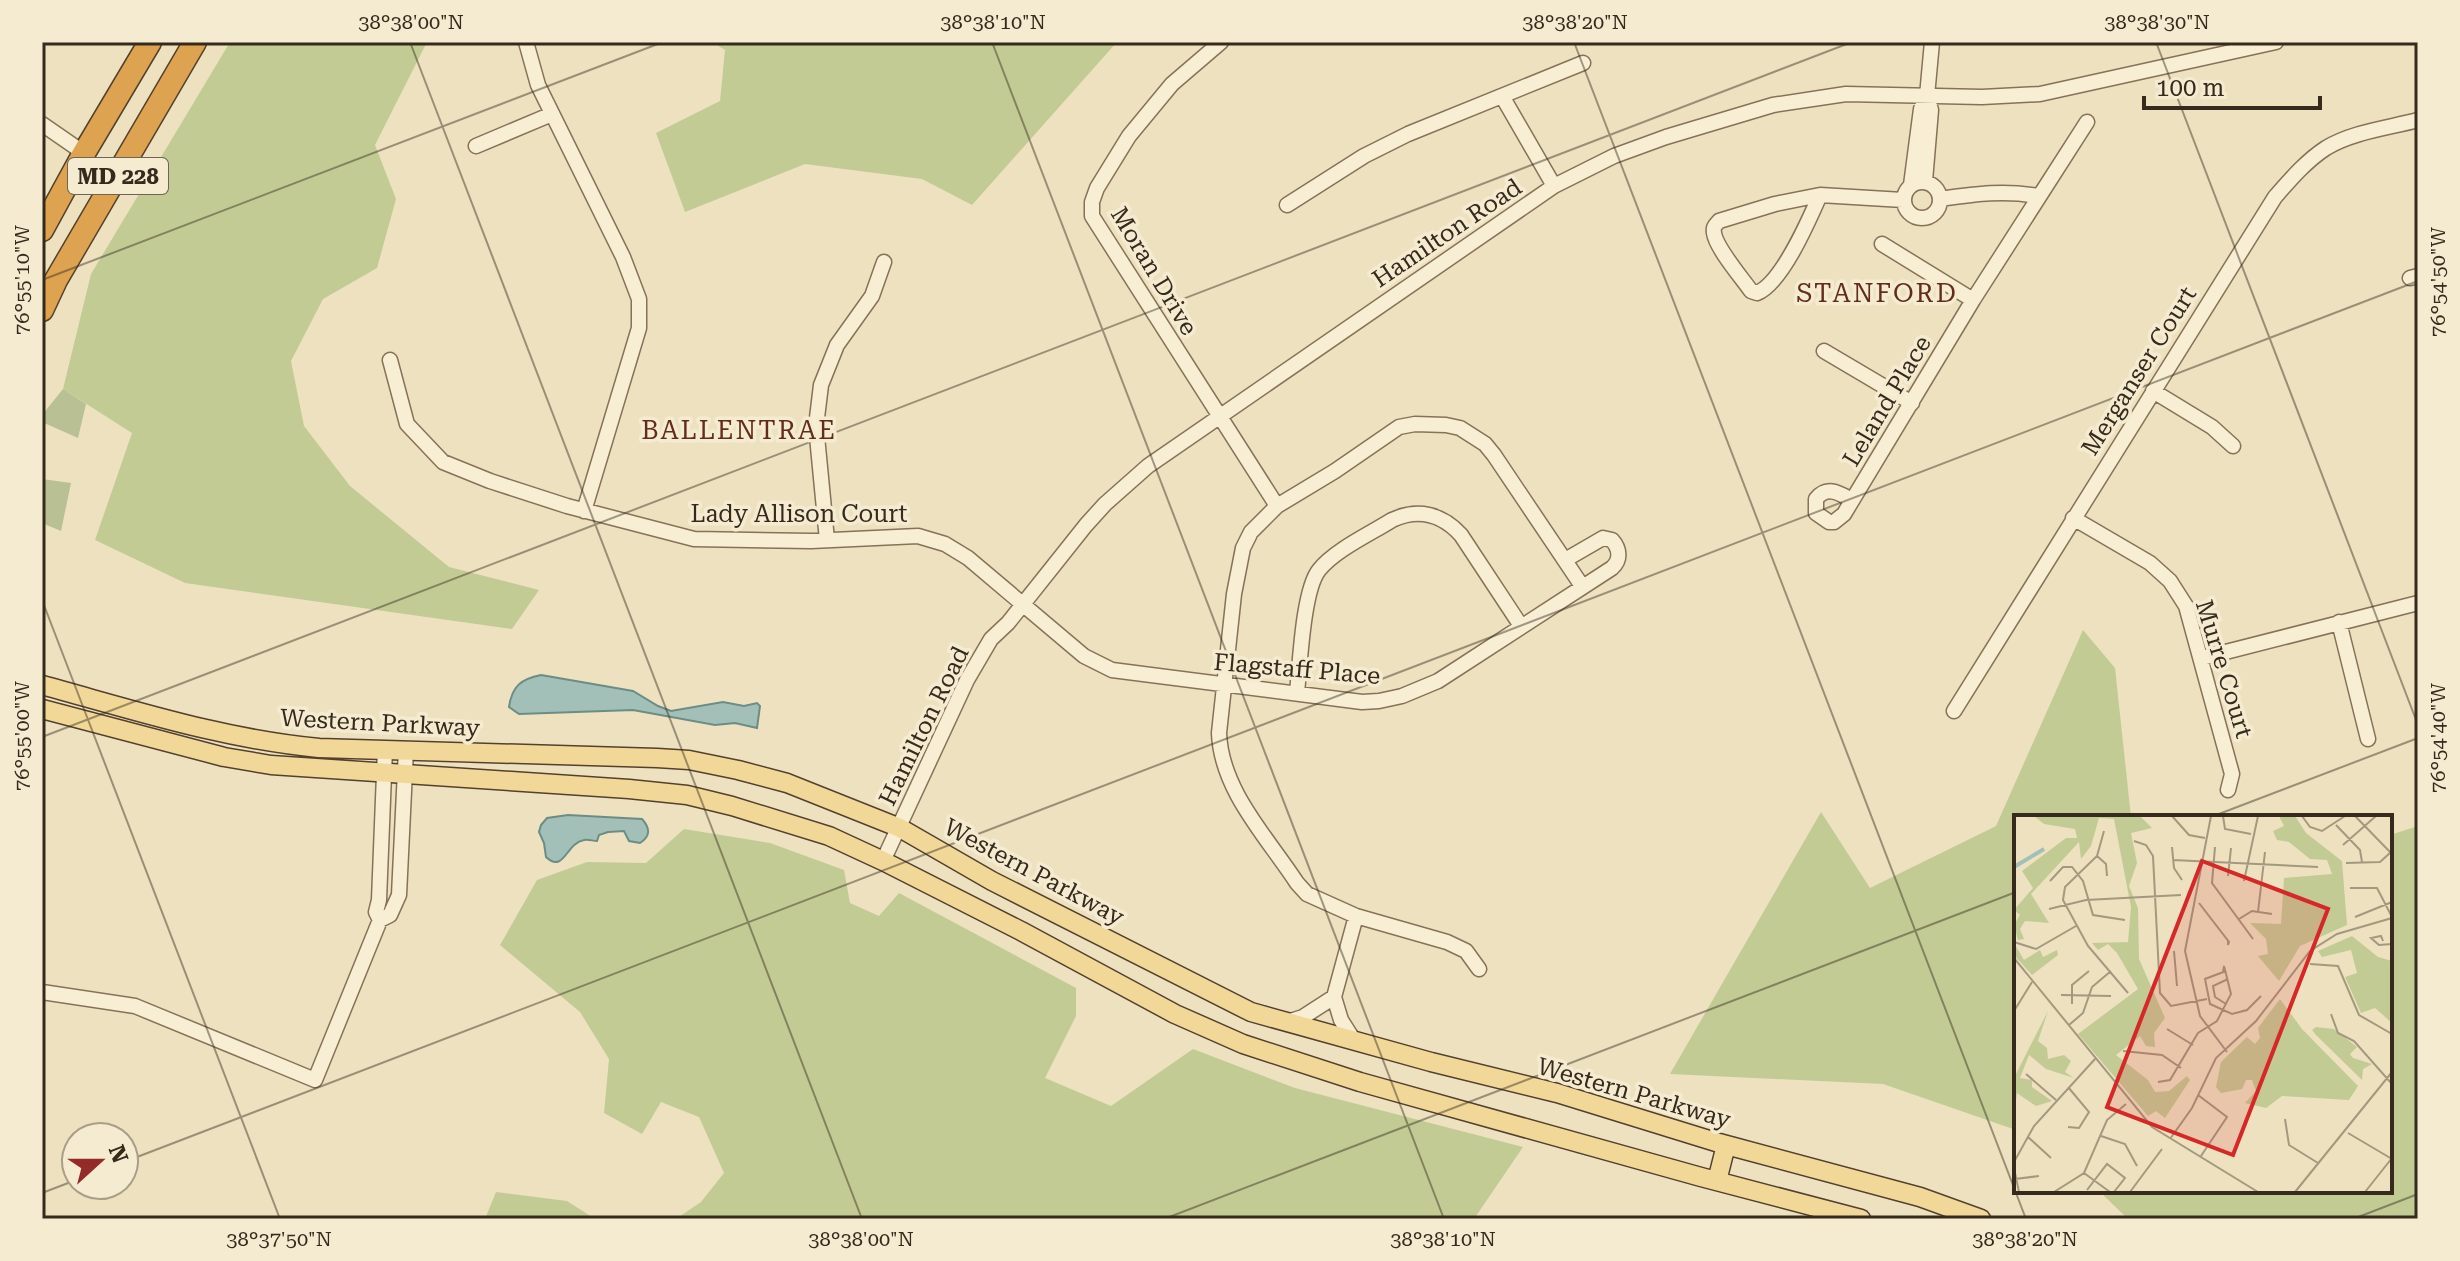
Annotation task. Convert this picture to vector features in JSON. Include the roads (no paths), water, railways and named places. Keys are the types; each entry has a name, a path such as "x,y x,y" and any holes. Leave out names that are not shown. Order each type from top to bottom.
{"highway":[{"name":"MD 228","path":"42,230 150,42"},
{"name":"MD 228","path":"42,310 56,280 195,42"}],"main road":[{"name":"Western Parkway","path":"42,685 229,736 304,746 689,760 787,783 900,828 992,881 1251,1012 1557,1093 1726,1145 1920,1197 1981,1219"},
{"name":"Western Parkway","path":"42,709 224,757 318,769 601,786 687,795 767,816 829,836 883,861 1175,1014 1243,1044 1360,1082 1861,1219"},
{"path":"1717,1181 1726,1145"}],"street":[{"path":"526,42 538,85 623,257 639,299 639,328 584,511"},
{"name":"Moran Drive","path":"1218,417 1105,239 1092,216 1092,202 1097,188 1129,136 1149,111 1172,84 1221,42"},
{"path":"1918,183 1921,109 1927,96 1932,42"},
{"name":"Hamilton Road","path":"883,861 967,680 991,639 1008,623 1105,504 1148,466 1554,186 1614,156 1773,105 1846,94 2040,94 2276,42"},
{"path":"1287,205 1364,156 1408,134 1583,63"},
{"path":"1502,96 1554,186"},
{"path":"476,146 552,114"},
{"name":"Merganser Court","path":"1954,711 2275,197 2300,169 2327,147 2352,137 2418,120"},
{"name":"Leland Place","path":"1852,500 1973,300 2087,122"},
{"path":"42,124 84,153"},
{"path":"1918,183 1935,187 1940,199 1932,215 1920,218 1908,213 1903,200 1905,191 1918,183"},
{"path":"1940,199 2011,191 2038,196"},
{"path":"1820,195 1803,233 1774,280 1764,290 1757,293 1751,291 1728,260 1714,234 1714,227 1719,221 1771,205 1820,195 1903,200"},
{"path":"1882,244 1973,300"},
{"path":"827,540 816,426 821,385 837,345 872,296 884,262"},
{"path":"1824,351 1912,403"},
{"name":"Lady Allison Court","path":"390,360 407,424 443,462 490,481 584,511 694,539 827,540 918,536 945,544 968,558 1023,604"},
{"path":"2153,391 2212,427 2233,446"},
{"path":"1218,417 1277,506"},
{"path":"1479,969 1466,951 1447,942 1356,916 1307,894 1228,777 1220,755 1219,733 1234,594 1243,548 1253,529 1277,506 1399,427 1446,425 1460,428 1473,436 1494,455 1582,586"},
{"path":"1297,693 1310,589 1317,572 1328,561 1403,515 1418,512 1439,517 1453,526 1521,626"},
{"name":"Murre Court","path":"2073,518 2150,563 2170,581 2186,606 2232,774 2228,790"},
{"name":"Flagstaff Place","path":"1023,604 1084,656 1112,670 1362,702 1379,701 1407,695 1438,681 1617,563 1619,552 1612,540 1603,538 1565,560"},
{"path":"2202,658 2418,603"},
{"path":"2339,622 2368,739"},
{"path":"380,920 376,912 385,749"},
{"path":"42,992 135,1006 315,1080 380,920 390,915 399,895 406,750"},
{"path":"1353,1039 1341,1020 1334,997 1356,916"},
{"path":"1287,1022 1303,1017 1334,997"}],"water":[{"path":"541,675 633,691 671,711 723,702 744,706 757,703 760,706 757,728 735,723 715,725 633,710 519,714 509,707 512,694 519,685"},
{"path":"568,815 642,819 648,835 640,843 629,841 624,831 608,832 599,835 597,841 578,842 561,860 552,861 546,857 539,832 541,825 547,818"}],"district":[{"name":"STANFORD","path":"1877,293"},
{"name":"BALLENTRAE","path":"739,430"}]}
